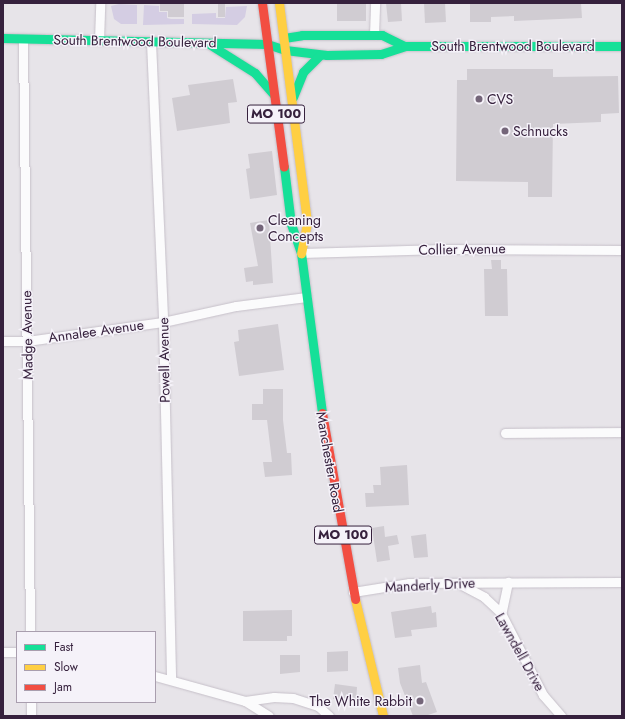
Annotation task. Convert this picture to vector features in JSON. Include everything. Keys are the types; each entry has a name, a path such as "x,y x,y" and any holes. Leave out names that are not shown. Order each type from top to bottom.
{"main road":[{"name":"Manchester Road","path":"262,3 291,224 301,253 318,392 353,592 368,665 383,716"},
{"name":"Manchester Road","path":"279,3 307,223 301,253"},
{"name":"South Brentwood Boulevard","path":"267,44 284,38 302,35 382,35 405,46"},
{"name":"South Brentwood Boulevard","path":"3,38 267,44 285,50 320,55 381,54 405,46 622,46"},
{"path":"207,42 251,70 274,95"},
{"path":"292,102 303,72 320,55"}],"street":[{"path":"100,3 100,40"},
{"path":"374,3 374,35"},
{"name":"Madge Avenue","path":"23,38 30,631"},
{"name":"Powell Avenue","path":"151,42 163,322 170,679"},
{"name":"Collier Avenue","path":"301,253 443,249 622,250"},
{"name":"Annalee Avenue","path":"3,341 27,341 163,322 236,306 306,297"},
{"path":"505,433 622,432"},
{"name":"Lawndell Drive","path":"455,582 484,597 502,615 543,695 561,716"},
{"path":"502,615 508,582"},
{"name":"Manderly Drive","path":"353,592 409,583 622,582"},
{"path":"3,652 16,652"},
{"path":"156,676 245,701 269,716"},
{"path":"245,701 274,697 293,698 318,706 329,716"},
{"path":"31,703 31,716"}],"shaded area":[{"path":"119,4 137,5 137,24 121,24 114,19 111,6"},
{"path":"144,5 159,6 159,12 167,12 167,18 184,19 184,24 143,25"},
{"path":"247,6 245,17 237,25 192,24 192,14 216,13 216,18 225,18 226,7"}],"building":[{"path":"160,3 184,3 184,17 168,17 168,11 160,11"},
{"path":"218,3 225,3 225,17 218,17"},
{"path":"337,3 366,3 366,21 337,21"},
{"path":"386,3 401,3 402,21 388,22"},
{"path":"424,3 445,3 446,22 425,23"},
{"path":"470,3 581,3 582,18 514,21 514,16 491,17 491,22 470,22"},
{"name":"Schnucks","path":"467,69 553,69 553,77 618,76 619,113 601,114 601,122 553,124 552,197 528,197 528,182 456,181 457,80 467,80"},
{"path":"233,79 237,102 228,103 230,123 177,131 172,98 190,95 188,85"},
{"path":"272,151 277,195 250,199 246,169 250,168 248,154"},
{"path":"269,220 273,283 253,285 253,281 246,282 244,268 258,266 250,223"},
{"path":"491,260 501,260 501,269 507,269 508,316 485,316 484,269 492,269"},
{"path":"278,324 284,370 239,376 234,342 239,341 238,330"},
{"path":"263,389 283,389 283,420 287,453 291,453 292,475 265,477 263,462 272,462 267,420 252,420 252,404 263,404"},
{"path":"407,465 409,505 366,507 365,493 374,493 373,485 381,485 380,467"},
{"path":"384,526 385,537 397,535 399,544 388,546 390,560 377,562 372,528"},
{"path":"426,534 428,557 414,558 411,536"},
{"path":"431,606 432,613 436,612 437,627 411,630 412,636 395,638 391,612"},
{"path":"292,610 292,636 287,636 287,641 243,641 243,611"},
{"path":"348,651 348,671 327,672 327,652"},
{"path":"280,655 300,655 300,672 280,674"},
{"name":"The White Rabbit","path":"420,665 422,683 426,682 437,712 425,716 413,716 400,683 398,668"},
{"path":"335,684 357,687 356,702 333,699"}],"traffic: fast":[{"path":"284,38 302,35 382,35 405,46"},
{"path":"3,38 267,44 285,50"},
{"path":"209,44 255,73 274,95"},
{"path":"285,50 327,55 381,54 405,46 622,46"},
{"path":"293,97 303,72 320,55"},
{"path":"284,167 291,224 301,253 322,413"}],"traffic: slow":[{"path":"279,3 307,223 301,253"},
{"path":"355,599 383,716"}],"traffic: jam":[{"path":"262,3 284,167"},
{"path":"322,413 355,599"}],"place":[{"name":"CVS","path":"479,99"},
{"name":"Schnucks","path":"505,131"},
{"name":"Cleaning Concepts","path":"260,228"},
{"name":"The White Rabbit","path":"420,701"}]}
